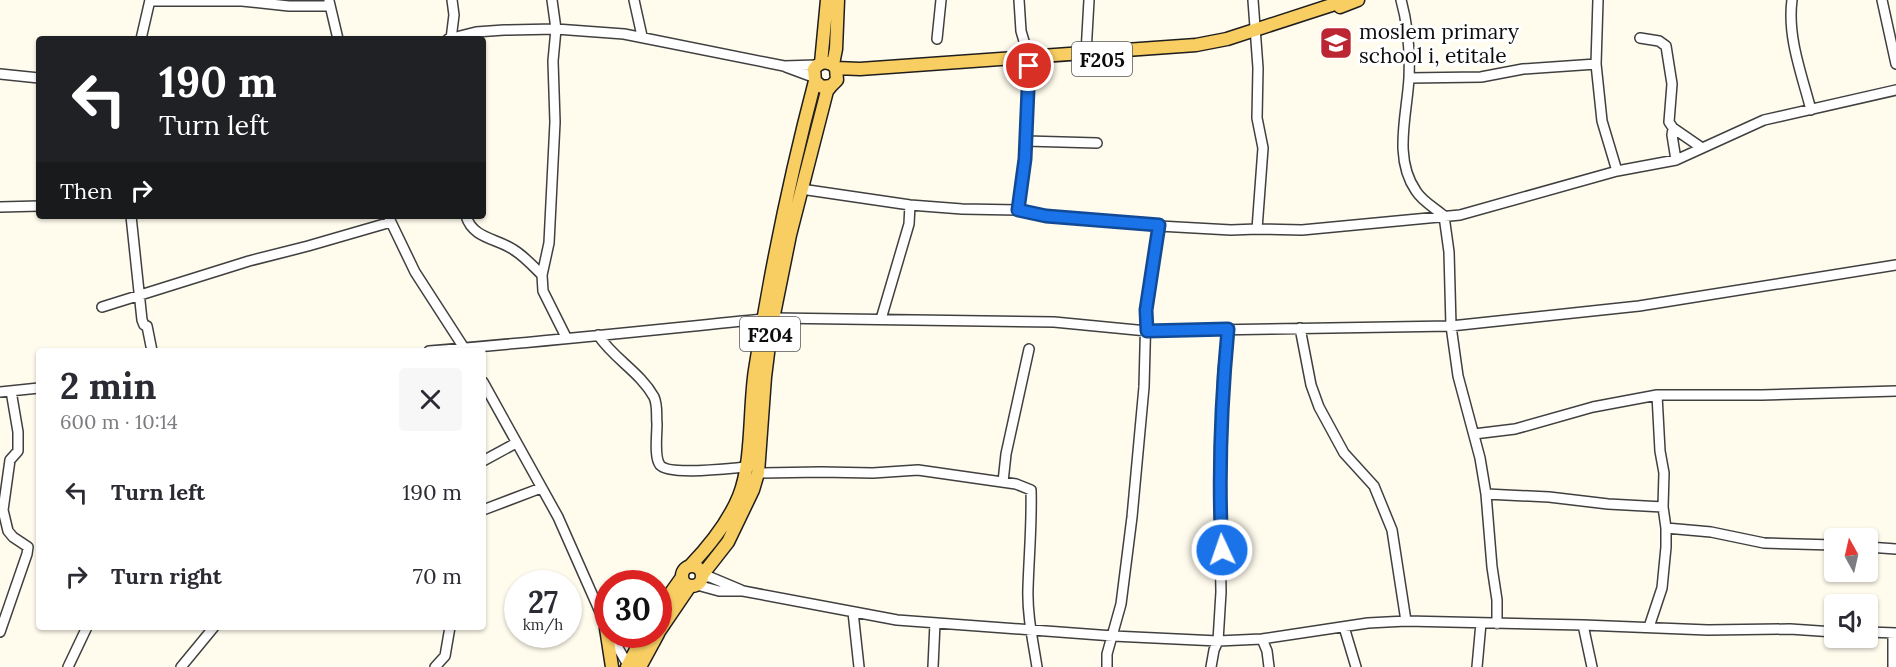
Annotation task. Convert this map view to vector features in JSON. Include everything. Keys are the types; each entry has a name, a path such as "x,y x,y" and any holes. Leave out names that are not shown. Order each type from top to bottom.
{"main road":[{"name":"F204","path":"672,599 695,580 718,555 735,530 750,500 754,374 827,91 827,0"},
{"name":"F204","path":"768,319 776,247 826,73 836,50 838,0"},
{"name":"F205","path":"826,73 860,69 1198,52 1220,48 1293,16 1347,0"},
{"name":"F205","path":"1029,62 1086,53 1196,45 1256,33 1359,0"},
{"name":"F204","path":"672,614 695,580 696,566 690,566 727,521 752,470"},
{"path":"610,648 612,667"},
{"path":"632,666 639,648"},
{"name":"F204","path":"632,666 647,648"}],"street":[{"path":"450,36 454,15 452,0"},
{"path":"552,0 556,29 553,62 555,122 552,207 549,243 542,275 543,291 566,337"},
{"path":"634,0 642,36"},
{"path":"937,39 941,0"},
{"path":"1018,210 1026,141 1029,62 1021,31 1019,0"},
{"path":"1086,53 1089,0"},
{"path":"1253,0 1256,33 1257,118 1263,148 1257,229"},
{"path":"1401,0 1407,19 1409,78 1403,132 1406,167 1418,194 1444,216 1449,252 1451,326 1458,376 1474,434 1486,494 1497,600 1497,624"},
{"path":"1598,0 1596,64 1602,121 1617,171"},
{"path":"1792,0 1790,12 1793,43 1811,110"},
{"path":"1882,0 1896,64"},
{"path":"142,36 150,1 242,1 289,6 329,3 337,36"},
{"path":"459,36 476,32 556,29 642,36 826,73"},
{"path":"1640,38 1659,41 1666,46 1672,84 1669,122 1673,128 1702,148"},
{"path":"1409,78 1481,77 1522,69 1596,64"},
{"path":"0,74 36,78"},
{"path":"801,189 910,205 1018,210 1046,216 1231,230 1302,230 1460,215 1617,171 1676,160 1764,120 1896,90"},
{"path":"1673,128 1676,160"},
{"path":"1026,141 1097,143"},
{"path":"881,319 905,241 910,205"},
{"path":"0,207 36,206"},
{"path":"131,219 142,320 147,326 151,348"},
{"path":"102,307 249,261 308,246 389,219 415,272 464,348"},
{"path":"467,219 469,225 482,236 513,249 542,275"},
{"path":"1107,667 1107,654 1121,604 1132,517 1139,454 1147,331 1146,310 1159,225"},
{"path":"482,348 566,337 768,319 1054,322 1147,331 1451,326 1639,306 1896,265"},
{"path":"1300,328 1311,385 1319,407 1344,453 1374,486 1392,530 1406,621"},
{"path":"1212,667 1214,650 1218,641 1221,592 1219,482 1223,382 1228,329"},
{"path":"598,335 607,348 628,366 655,399 658,442 656,453 659,465 666,470 873,473 918,470 1016,484 1031,490 1031,556 1028,590 1031,631 1038,667"},
{"path":"1003,482 1006,454 1029,349"},
{"path":"0,392 36,388"},
{"path":"486,388 571,544 594,597"},
{"path":"0,632 28,547 8,531 3,510 10,460 18,451 18,432 11,391"},
{"path":"1474,434 1515,429 1593,407 1657,395 1896,392"},
{"path":"1649,627 1662,588 1666,528 1657,395"},
{"path":"486,459 516,443"},
{"path":"486,509 541,488"},
{"path":"1486,494 1664,507"},
{"path":"1666,528 1711,532 1764,543 1824,545"},
{"path":"1878,548 1896,549"},
{"path":"695,580 719,591 743,591 897,620 1031,631 1218,641 1262,639 1368,623 1406,621 1824,631"},
{"path":"853,612 859,667"},
{"path":"933,667 935,623"},
{"path":"1477,667 1481,623"},
{"path":"1583,625 1592,667"},
{"path":"1344,627 1356,667"},
{"path":"68,667 86,630"},
{"path":"181,667 212,630"},
{"path":"435,667 445,656 449,630"},
{"path":"1878,633 1895,633 1893,667"},
{"path":"1262,639 1267,651 1269,667"},
{"path":"620,648 632,666"}],"place":[{"name":"moslem primary school i, etitale","path":"1336,43"}],"route":[{"path":"1029,66 1025,159 1018,210 1046,216 1159,225 1146,310 1147,331 1228,329 1221,410 1219,482 1222,550"}]}
